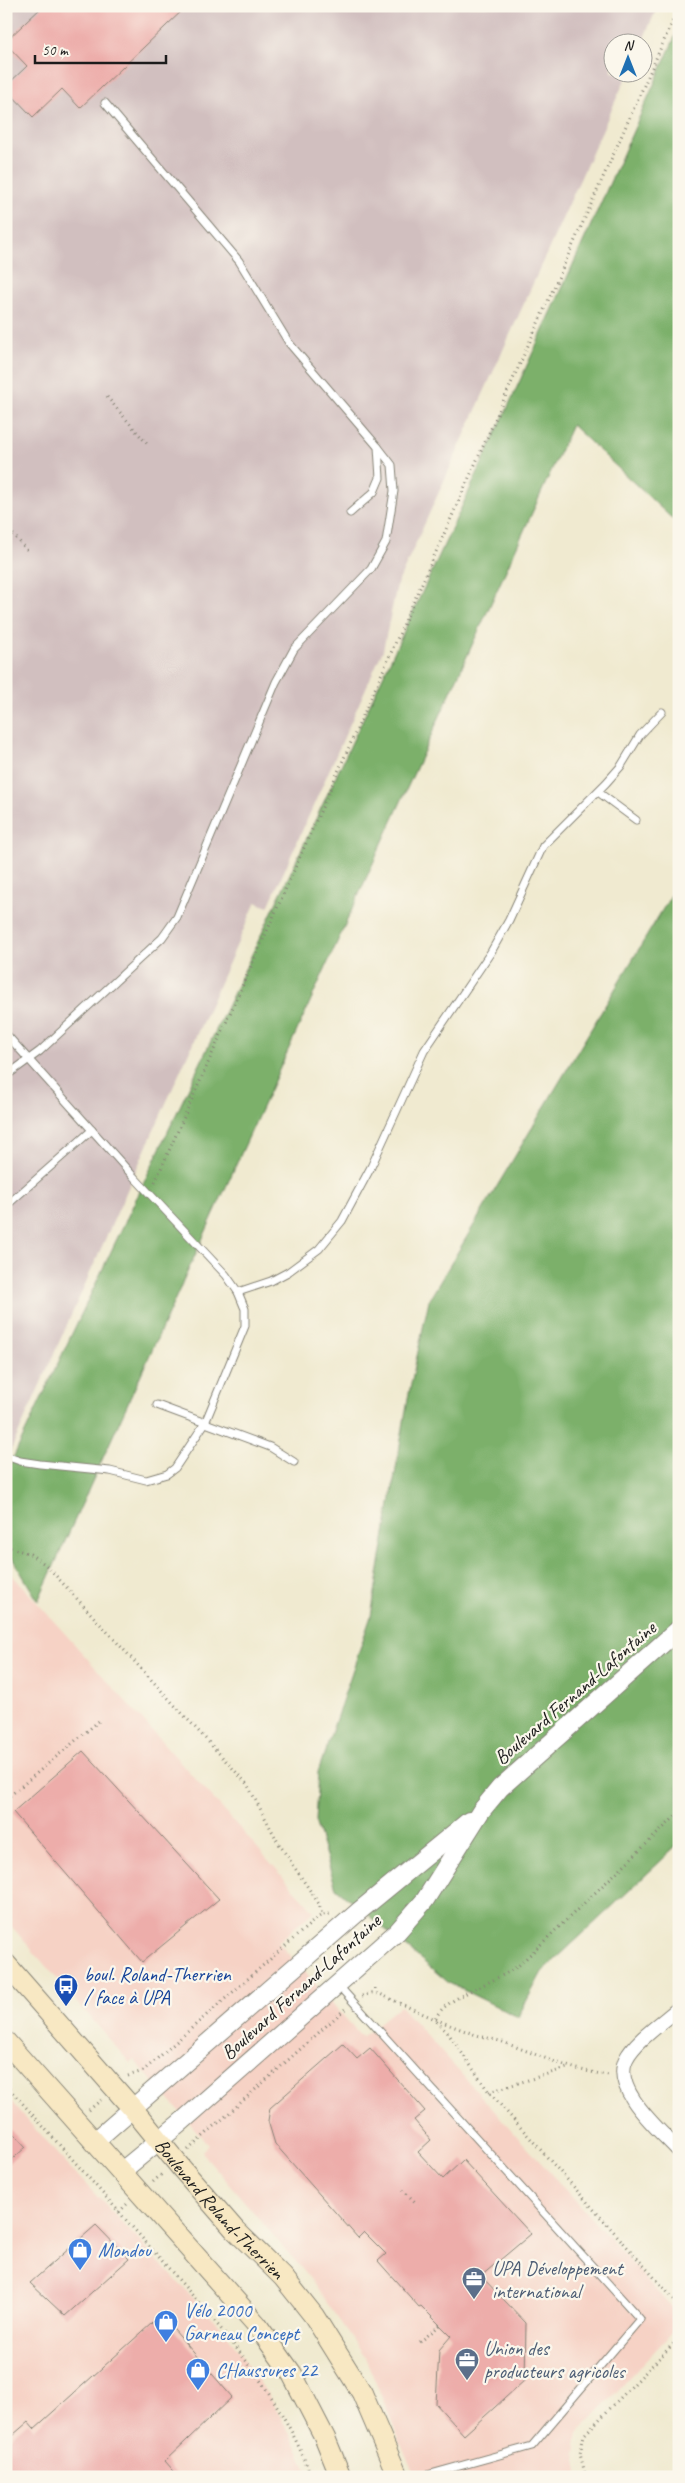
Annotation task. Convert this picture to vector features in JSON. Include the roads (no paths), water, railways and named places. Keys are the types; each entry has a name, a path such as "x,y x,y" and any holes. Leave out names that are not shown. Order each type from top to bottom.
{"main road":[{"name":"Boulevard Roland-Therrien","path":"6,1964 133,2108 235,2230 283,2277 314,2316 362,2393 398,2477"},
{"path":"6,2042 122,2171 267,2339 296,2382 325,2438 341,2477"}],"street":[{"name":"Boulevard Fernand-Lafontaine","path":"95,2141 358,1912 481,1811 522,1767 679,1630"},
{"name":"Boulevard Fernand-Lafontaine","path":"122,2171 397,1932 425,1900 481,1811"},
{"path":"679,2008 626,2059 623,2076 624,2084 634,2102 679,2151"}],"lane":[{"path":"6,1076 29,1060 162,938 177,917 276,682 294,649 371,569 386,542 394,490 392,465 289,343 239,261 105,103"},
{"path":"350,513 374,492 380,478 378,447"},
{"path":"238,1292 271,1281 288,1272 319,1249 342,1220 371,1167 424,1051 491,952 509,920 543,846 598,792 621,766 640,735 662,712"},
{"path":"598,792 636,820"},
{"path":"6,1034 149,1194 226,1274 238,1292 245,1309 245,1326 205,1423 175,1468 167,1474 146,1480 110,1470 40,1464 20,1461 6,1456"},
{"path":"6,1206 92,1130"},
{"path":"157,1404 270,1447 294,1462"},
{"path":"338,1985 640,2319 532,2446 420,2477"}],"place":[{"name":"boul. Roland-Therrien / face à UPA","path":"66,2007"},
{"name":"Mondou","path":"80,2271"},
{"name":"UPA Développement international","path":"474,2300"},
{"name":"Vélo 2000 Garneau Concept","path":"166,2343"},
{"name":"Union des producteurs agricoles","path":"467,2381"},
{"name":"CHaussures 22","path":"198,2391"}]}
